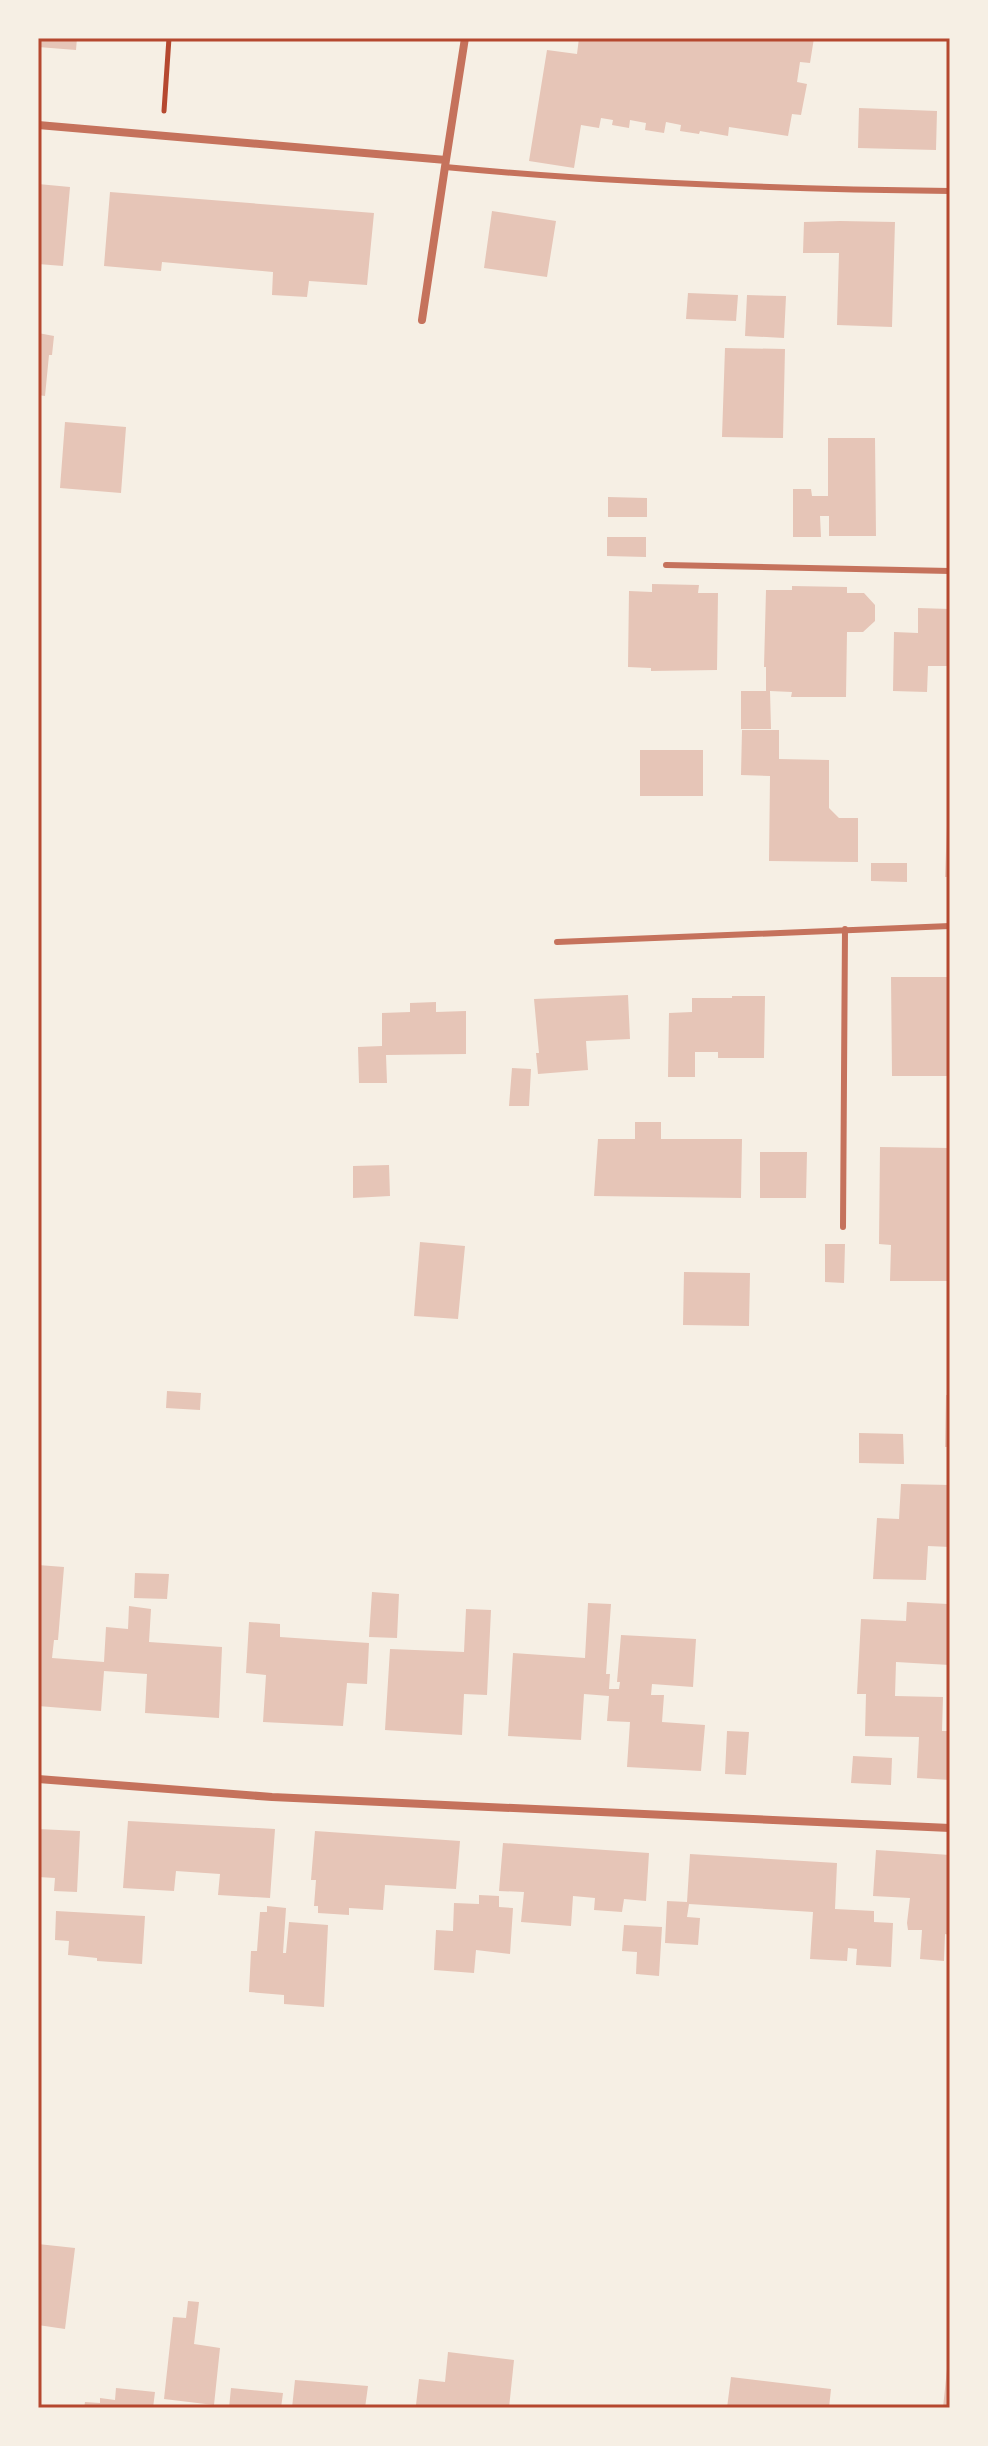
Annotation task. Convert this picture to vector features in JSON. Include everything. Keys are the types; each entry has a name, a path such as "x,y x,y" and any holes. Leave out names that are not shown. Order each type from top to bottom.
{"street":[{"path":"422,320 465,38"},
{"path":"38,125 445,164"},
{"path":"38,1779 272,1797 950,1828"}],"lane":[{"path":"445,164 573,179 833,190 950,191"},
{"path":"666,565 950,571"},
{"path":"557,942 950,926"},
{"path":"843,1227 845,929"}],"path":[{"path":"162,136 169,38"}],"building":[{"path":"38,38 77,38 76,50 38,47"},
{"path":"579,38 814,38 810,63 800,62 797,82 807,84 801,115 792,114 788,136 729,127 728,136 700,131 699,134 680,131 681,125 666,122 664,133 645,130 646,123 630,120 629,128 612,125 613,120 601,118 599,128 581,125 574,168 529,161 547,50 577,54"},
{"path":"859,108 937,111 936,150 858,148"},
{"path":"38,184 70,187 63,266 38,264"},
{"path":"110,192 374,213 367,285 309,281 307,297 272,295 273,272 162,262 161,271 104,266"},
{"path":"492,211 556,221 547,277 484,268"},
{"path":"804,222 895,222 892,327 837,325 839,253 803,253"},
{"path":"688,293 738,295 736,321 686,319"},
{"path":"747,295 786,296 784,338 745,336"},
{"path":"38,333 54,336 45,396 38,395"},
{"path":"725,348 785,349 783,438 722,437"},
{"path":"65,422 126,427 121,493 60,488"},
{"path":"828,438 875,438 876,536 829,536 829,516 820,516 821,537 793,537 793,489 811,489 812,496 828,496"},
{"path":"608,497 647,498 647,517 608,517"},
{"path":"607,537 646,537 646,557 607,556"},
{"path":"652,584 699,585 698,593 718,593 717,670 651,671 651,668 628,667 629,591 652,592"},
{"path":"792,586 847,587 847,593 864,593 875,605 875,621 863,632 847,632 846,697 791,697 792,692 770,691 771,729 741,729 741,691 766,691 766,590 792,590"},
{"path":"918,608 950,609 950,666 928,666 927,692 893,691 894,632 918,633"},
{"path":"742,730 779,730 779,759 829,760 829,808 839,818 858,818 858,862 769,861 770,776 741,775"},
{"path":"640,750 703,750 703,796 640,796"},
{"path":"947,826 950,826 950,877 945,877"},
{"path":"871,863 907,863 907,882 871,881"},
{"path":"891,977 950,977 950,1076 892,1076"},
{"path":"628,995 630,1039 586,1041 588,1070 538,1074 534,999"},
{"path":"765,996 764,1058 718,1058 718,1052 695,1052 695,1077 668,1077 669,1013 692,1012 692,998"},
{"path":"436,1002 436,1012 466,1011 466,1054 386,1055 387,1083 359,1083 358,1047 382,1046 382,1013 410,1012 410,1003"},
{"path":"512,1068 531,1069 529,1106 509,1106"},
{"path":"635,1122 661,1122 661,1139 742,1139 741,1198 594,1196 598,1139 635,1139"},
{"path":"880,1147 950,1148 950,1281 890,1281 891,1245 879,1244"},
{"path":"760,1152 807,1152 806,1198 760,1198"},
{"path":"389,1165 390,1196 353,1198 353,1166"},
{"path":"420,1242 465,1246 458,1319 414,1316"},
{"path":"825,1244 845,1244 844,1283 825,1282"},
{"path":"684,1272 750,1273 749,1326 683,1325"},
{"path":"167,1391 201,1393 200,1410 166,1408"},
{"path":"946,1395 950,1395 950,1447 945,1447"},
{"path":"859,1433 903,1434 904,1464 859,1463"},
{"path":"901,1484 950,1485 950,1547 928,1546 926,1580 873,1579 877,1518 899,1519"},
{"path":"38,1565 64,1567 58,1640 54,1640 52,1658 104,1662 106,1627 128,1629 129,1606 151,1609 149,1642 222,1647 219,1718 145,1713 147,1674 104,1671 101,1711 38,1706"},
{"path":"135,1573 169,1574 167,1599 134,1598"},
{"path":"372,1592 399,1594 397,1638 369,1637"},
{"path":"907,1602 948,1604 950,1665 896,1662 895,1696 943,1697 942,1731 950,1731 950,1780 917,1778 919,1737 865,1736 866,1694 857,1694 861,1619 906,1621"},
{"path":"588,1603 611,1604 606,1674 610,1674 609,1689 619,1689 621,1635 696,1639 693,1687 652,1684 651,1695 664,1695 662,1722 705,1725 701,1771 627,1767 630,1722 607,1721 609,1696 584,1694 581,1740 508,1736 513,1653 585,1658"},
{"path":"466,1609 491,1610 487,1695 464,1694 462,1735 385,1730 390,1649 464,1652"},
{"path":"249,1622 280,1624 280,1637 369,1643 367,1684 347,1683 343,1726 263,1722 266,1675 246,1673"},
{"path":"727,1731 749,1732 746,1775 725,1774"},
{"path":"853,1756 892,1758 891,1785 851,1783"},
{"path":"128,1821 275,1829 270,1898 218,1895 220,1874 176,1871 174,1891 123,1888"},
{"path":"38,1829 80,1831 77,1892 54,1891 55,1878 38,1877"},
{"path":"315,1831 460,1841 456,1889 385,1885 383,1910 349,1908 349,1915 318,1913 318,1906 314,1906 316,1880 311,1880"},
{"path":"503,1843 649,1853 646,1901 624,1899 622,1912 594,1910 595,1898 573,1896 571,1926 521,1922 524,1892 499,1891"},
{"path":"876,1850 950,1855 950,1935 945,1934 944,1961 920,1959 922,1930 908,1930 910,1898 873,1896"},
{"path":"690,1854 837,1863 835,1909 874,1911 874,1922 893,1923 891,1967 856,1965 857,1949 848,1948 847,1961 810,1959 813,1912 689,1904 687,1917 700,1918 698,1945 665,1943 667,1901 687,1902"},
{"path":"479,1895 499,1896 499,1907 513,1908 510,1954 476,1950 474,1973 434,1970 436,1930 453,1931 454,1903 479,1904"},
{"path":"267,1906 286,1908 283,1953 286,1953 289,1922 328,1925 324,2007 284,2004 284,1995 249,1992 251,1951 257,1951 260,1912 267,1912"},
{"path":"56,1911 145,1916 142,1964 97,1961 97,1958 68,1955 69,1941 55,1940"},
{"path":"624,1925 662,1927 659,1976 636,1974 637,1952 622,1951"},
{"path":"38,2244 75,2248 65,2329 38,2325"},
{"path":"188,2301 199,2302 194,2344 220,2348 214,2405 164,2399 173,2317 186,2318"},
{"path":"448,2352 514,2360 509,2408 413,2408 419,2379 445,2382"},
{"path":"948,2359 950,2408 943,2408"},
{"path":"731,2377 831,2389 829,2408 727,2408"},
{"path":"295,2380 368,2386 365,2408 292,2408"},
{"path":"116,2388 155,2392 153,2408 84,2408 85,2402 100,2403 100,2398 115,2400"},
{"path":"231,2388 283,2393 281,2408 229,2408"}]}
